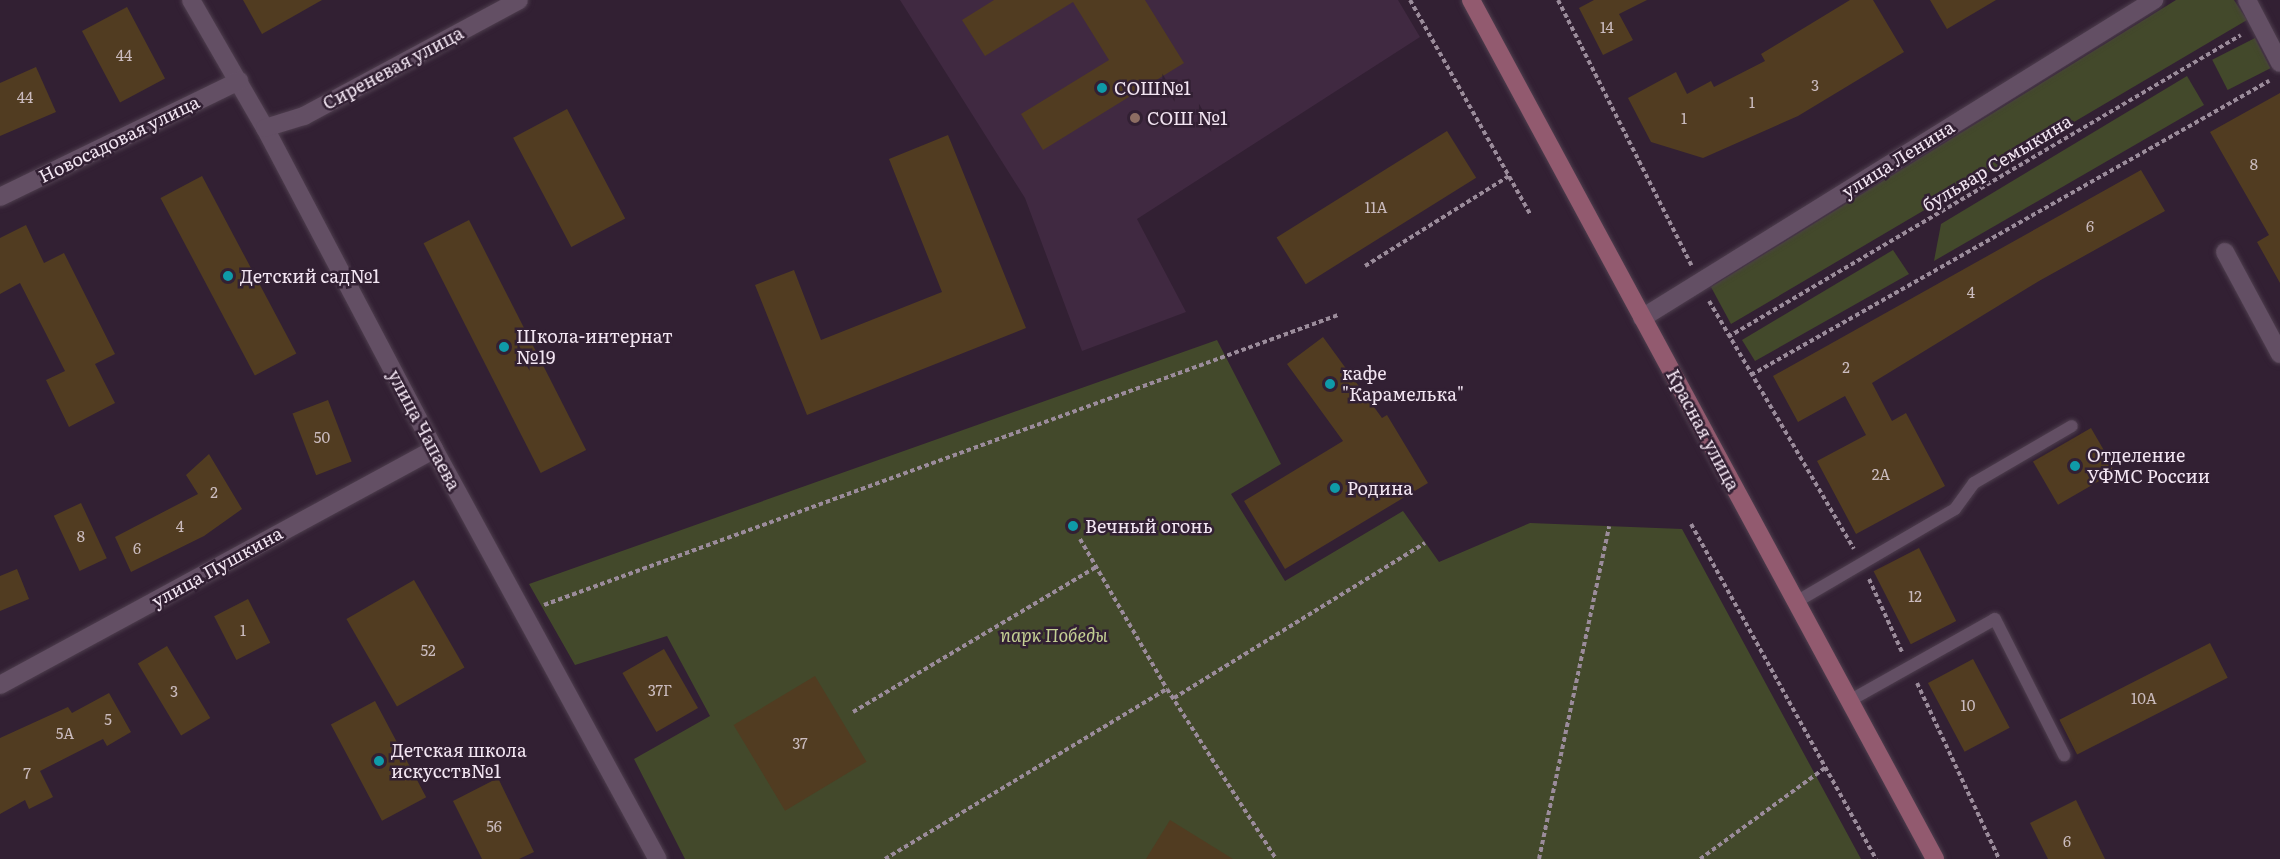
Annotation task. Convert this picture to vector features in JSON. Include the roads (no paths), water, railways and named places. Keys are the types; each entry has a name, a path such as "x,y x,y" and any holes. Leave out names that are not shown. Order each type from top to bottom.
{"street":[{"name":"улица Чапаева","path":"191,0 265,128 434,449 658,859"},
{"name":"Сиреневая улица","path":"265,128 304,116 519,0"},
{"name":"Красная улица","path":"1471,0 1935,859"},
{"name":"улица Ленина","path":"1642,318 2154,0"},
{"path":"2247,0 2280,63"},
{"name":"Новосадовая улица","path":"0,197 239,81"},
{"path":"2225,252 2280,354"},
{"name":"улица Пушкина","path":"0,685 434,449"}],"lane":[{"path":"1796,602 1861,561 1955,509 1974,483 2072,426"},
{"path":"1849,701 1908,665 1995,619 2064,755"}],"place":[{"name":"СОШ№1","path":"1102,88"},
{"name":"СОШ №1","path":"1135,118"},
{"name":"Детский сад№1","path":"228,276"},
{"name":"Школа-интернат №19","path":"504,347"},
{"name":"кафе \"Карамелька\"","path":"1330,384"},
{"name":"Отделение УФМС России","path":"2075,466"},
{"name":"Родина","path":"1335,488"},
{"name":"Вечный огонь","path":"1073,526"},
{"name":"Детская школа искусств№1","path":"379,761"}],"park label":[{"name":"парк Победы","path":"1054,635"}]}
